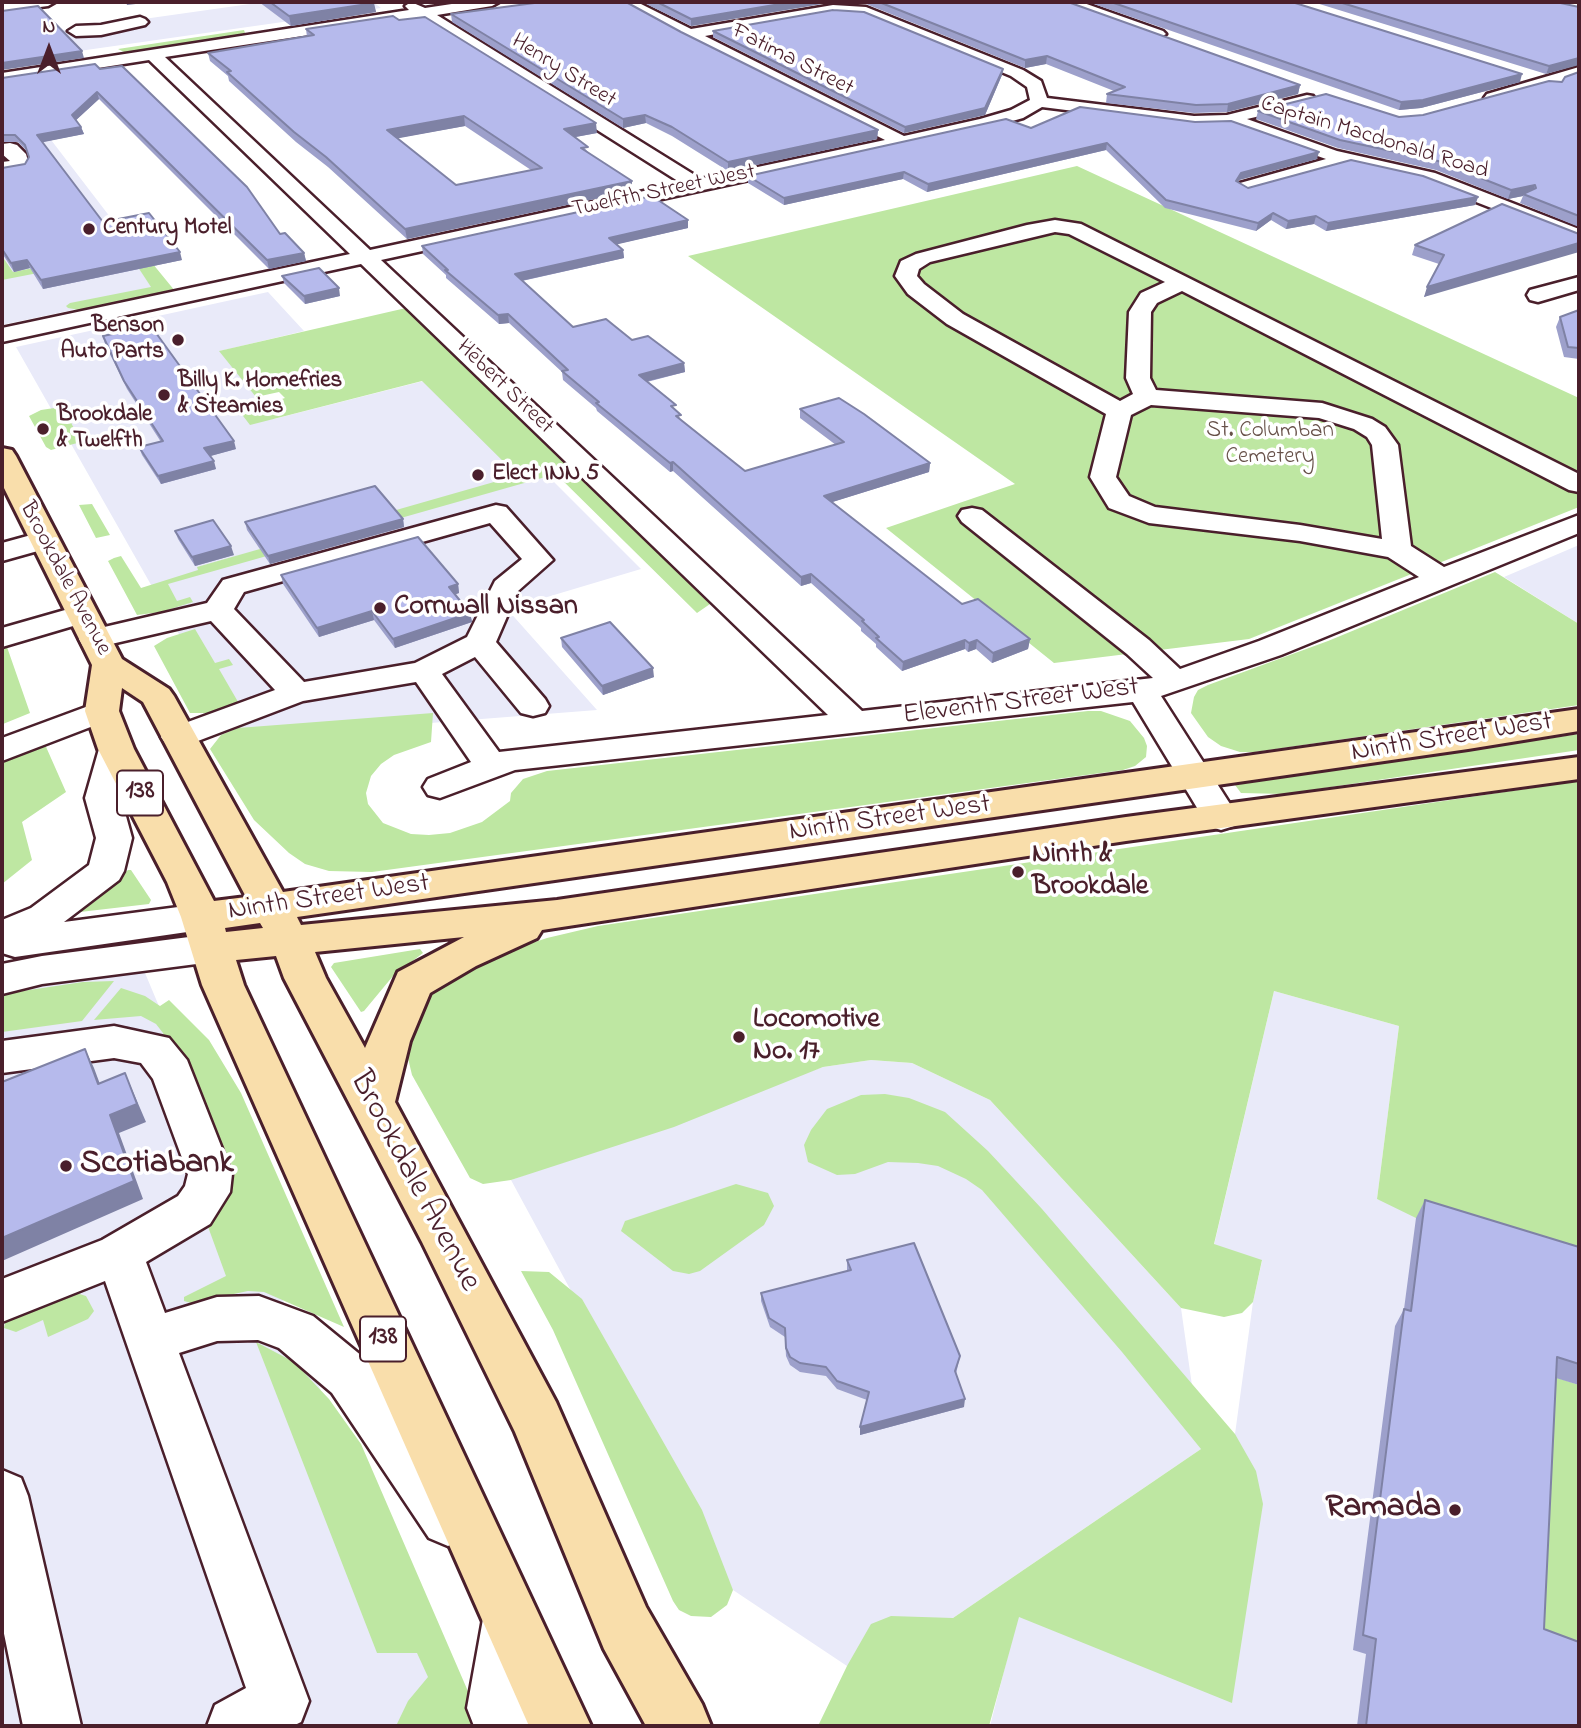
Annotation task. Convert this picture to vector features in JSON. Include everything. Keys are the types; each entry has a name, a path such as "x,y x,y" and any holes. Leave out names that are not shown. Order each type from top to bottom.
{"main road":[{"name":"Brookdale Avenue","path":"2,456 94,640 102,711"},
{"name":"Brookdale Avenue","path":"94,640 157,696 270,905 305,978 537,1420 625,1628 680,1726"},
{"name":"138","path":"102,711 117,749 186,883 223,985 560,1726"},
{"name":"Ninth Street West","path":"206,932 270,905 1579,720"},
{"name":"Ninth Street West","path":"270,905 558,914 1112,831 1579,768"},
{"path":"372,1103 388,1041 413,983 463,955 558,914"}],"street":[{"path":"2,8 48,2"},
{"name":"Henry Street","path":"404,2 696,184"},
{"path":"2,78 492,2"},
{"name":"Fatima Street","path":"626,2 901,141"},
{"path":"1068,2 1169,38"},
{"path":"688,34 833,9 866,10 1017,73 1035,85 1039,102 1175,120 1232,120 1325,95 1303,87"},
{"path":"76,31 115,28 140,22"},
{"name":"Hebert Street","path":"152,54 855,723"},
{"path":"1472,103 1579,72"},
{"path":"1517,73 1575,92"},
{"name":"Twelfth Street West","path":"2,335 1004,119 1039,102"},
{"name":"Captain Macdonald Road","path":"1232,120 1348,159 1428,177 1579,236"},
{"path":"2,149 10,149 19,158 20,165 2,168"},
{"path":"1247,187 1348,159"},
{"path":"1119,411 955,319 916,289 906,276 909,266 923,258 1034,229 1055,226 1074,228 1579,484"},
{"path":"1538,295 1579,283"},
{"path":"1147,397 1138,378 1140,312 1149,298 1169,288 1186,284"},
{"path":"1397,550 1385,445 1376,432 1363,424 1322,411 1147,397 1119,411 1103,477 1119,502 1149,514 1300,533 1397,550 1442,579"},
{"path":"94,640 218,610 233,586 496,513 539,560 505,587 480,643 424,671 296,693 178,737"},
{"path":"972,516 1138,647 1175,682"},
{"name":"Eleventh Street West","path":"440,787 509,761 1142,691 1270,648 1579,523"},
{"path":"218,610 296,693"},
{"path":"480,643 533,706"},
{"path":"424,671 492,767"},
{"path":"1142,691 1221,818"},
{"path":"2,750 102,711"},
{"path":"2,935 44,918 106,871 114,838 103,798 117,749"},
{"path":"2,944 206,932"},
{"path":"2,979 206,932"},
{"path":"2,1057 114,1042 153,1049 172,1072 211,1174 207,1192 194,1210 119,1254 2,1301"},
{"path":"119,1254 280,1701 236,1726"},
{"path":"150,1340 216,1319 259,1318 296,1332 350,1377 503,1603 496,1708 503,1726"},
{"path":"2,1496 52,1726"}],"lane":[{"path":"2,552 43,541"},
{"path":"2,638 94,640"}],"shaded area":[{"path":"264,2 373,2 381,8 2,62 2,39"},
{"path":"9,85 166,290 2,325 2,86"},
{"path":"268,292 304,331 220,351 274,419 447,375 641,569 507,609 597,710 238,738 16,347"},
{"path":"1579,545 1579,624 1504,577"},
{"path":"145,973 462,1726 2,1726 2,982"},
{"path":"1274,991 1399,1026 1377,1199 1579,1265 1579,1726 990,1726 1018,1616 1232,1702 1235,1434 1253,1302 1262,1261 1214,1245"},
{"path":"871,1060 912,1063 990,1100 1181,1308 1201,1449 953,1618 847,1666 733,1590 511,1180 823,1067"}],"green space":[{"path":"244,30 245,33 239,36 126,53 118,49"},
{"name":"St. Columban Cemetery","path":"1077,166 1579,398 1579,507 1249,639 1054,663 886,528 1015,484 688,256"},
{"path":"139,247 175,291 85,311 66,306 151,287 130,255 2,280 2,259 13,272"},
{"path":"406,308 710,604 697,613 556,474 168,584 177,601 190,597 193,602 161,612 137,615 108,561 114,558 121,556 141,588 198,570 197,567 516,474 422,381 250,425 240,412 285,398 279,392 256,397 219,351"},
{"path":"61,407 81,442 51,450 46,447 29,416 41,410"},
{"path":"92,504 110,535 96,538 79,505"},
{"path":"1495,572 1579,624 1579,705 1255,752 1240,752 1221,746 1208,737 1191,713 1198,690 1208,685 1328,641"},
{"path":"195,629 215,663 229,659 233,665 219,669 241,707 218,713 190,713 154,646 167,638"},
{"path":"7,647 30,713 3,724 2,649"},
{"path":"1101,711 1130,721 1144,738 1147,746 1146,757 1135,766 1123,770 372,872 329,871 305,864 289,853 254,820 210,749 221,735 238,728 433,713 431,742 394,755 381,764 371,776 366,793 368,804 383,823 411,834 429,835 450,833 482,822 510,801 511,793 523,779 547,771"},
{"path":"1579,734 1579,750 1284,794 1241,793 1235,785"},
{"path":"43,740 66,792 22,822 32,860 2,884 2,764 30,743"},
{"path":"1579,781 1579,1268 1416,1218 1377,1199 1399,1026 1274,991 1214,1244 1262,1260 1253,1302 1242,1313 1224,1317 1181,1308 990,1100 912,1063 871,1060 823,1067 674,1127 511,1180 483,1184 470,1178 412,1075 407,1054 408,1034 428,994 475,962 547,938 598,926"},
{"path":"131,870 151,900 149,904 80,912 98,899"},
{"path":"420,949 423,953 393,976 361,1012 331,967 334,963"},
{"path":"114,981 82,1021 2,1032 2,994 83,982"},
{"path":"121,988 145,996 160,1006 169,1000 209,1040 241,1093 344,1327 264,1292 248,1291 191,1303 184,1301 184,1297 226,1276 207,1224 218,1163 163,1033 156,1024 141,1016 94,1020"},
{"path":"885,1094 909,1098 945,1112 988,1151 1042,1209 1235,1434 1256,1471 1263,1504 1232,1703 1019,1617 989,1726 818,1726 871,1624 891,1616 953,1618 1201,1449 1122,1352 982,1190 938,1166 888,1162 855,1174 837,1175 808,1162 804,1145 811,1130 827,1109 861,1095"},
{"path":"736,1184 768,1193 774,1206 764,1225 700,1271 689,1274 673,1271 621,1231 625,1221"},
{"path":"521,1271 549,1272 582,1299 702,1510 733,1590 727,1605 711,1617 691,1616 679,1610 673,1601 553,1330"},
{"path":"70,1291 86,1296 94,1311 88,1319 48,1337 43,1320 16,1332 4,1328 6,1318"},
{"path":"256,1342 294,1362 329,1399 361,1444 483,1726 396,1726 408,1701 428,1677 417,1653 377,1653"},
{"path":"1546,1374 1579,1385 1579,1652 1532,1634"}],"building":[{"path":"270,2 373,2 374,3 289,16"},
{"path":"542,2 626,2 878,130 728,162 672,127 645,115 623,119 451,14"},
{"path":"657,2 792,2 691,19"},
{"path":"879,2 1068,2 1300,85 1228,104 1196,105 1107,94 1125,87 1047,56 1025,60"},
{"path":"1111,2 1292,2 1522,74 1423,100 1401,102"},
{"path":"1339,2 1556,2 1579,7 1579,58 1549,66"},
{"path":"38,6 82,51 2,63 2,11"},
{"path":"833,10 864,12 1003,69 985,108 905,127 713,31"},
{"path":"393,16 399,20 425,17 596,123 564,129 588,147 581,148 632,181 405,229 208,53 314,35 306,29","holes":["464,116 542,168 456,185 387,130"]},
{"path":"95,64 100,69 122,66 247,187 280,234 285,233 304,253 267,260 97,92 72,115 81,127 37,135 103,222 149,213 180,252 41,280 27,260 11,263 2,249 2,168 25,164 29,157 25,145 15,135 2,135 2,78"},
{"path":"1579,72 1579,216 1523,194 1536,188 1535,185 1511,190 1438,161 1340,140 1258,111 1326,94 1399,117 1423,115 1549,81 1562,82 1565,77"},
{"path":"1080,107 1195,122 1231,121 1319,152 1241,173 1236,181 1248,188 1351,160 1423,176 1478,197 1328,223 1316,216 1288,221 1273,213 1258,223 1166,200 1107,143 928,184 904,172 784,198 748,176 1006,119 1031,128"},
{"path":"652,196 688,220 609,238 623,250 515,274 573,327 606,319 632,340 648,336 684,363 639,375 676,405 671,406 681,415 676,416 745,471 844,442 800,409 839,398 864,414 930,463 824,496 962,604 978,599 1030,639 993,653 977,640 969,643 965,640 903,662 876,638 879,637 862,621 864,620 811,574 801,577 673,462 670,463 596,403 599,402 562,371 568,370 508,314 498,315 445,270 448,270 422,246"},
{"path":"1502,204 1579,234 1579,243 1427,287 1444,255 1415,245"},
{"path":"319,268 339,288 304,296 282,276"},
{"path":"1579,310 1579,348 1568,347 1560,317"},
{"path":"151,326 234,441 204,448 214,461 158,476 139,447 163,441 124,381 103,336"},
{"path":"375,486 403,519 268,556 245,522"},
{"path":"213,520 231,546 192,557 175,531"},
{"name":"Cornwall Nissan","path":"418,537 458,584 449,587 470,613 393,639 372,611 317,628 281,575"},
{"path":"610,622 653,668 602,686 561,638"},
{"name":"Scotiabank","path":"85,1049 98,1084 125,1073 137,1104 110,1115 134,1181 2,1238 2,1082"},
{"name":"Ramada","path":"1425,1200 1579,1247 1579,1364 1557,1357 1544,1629 1579,1642 1579,1726 1366,1726 1376,1639 1363,1635 1404,1309 1411,1311"},
{"path":"914,1243 960,1356 955,1371 965,1399 860,1427 869,1392 837,1381 826,1367 800,1363 790,1357 786,1348 785,1328 769,1318 761,1293 851,1270 847,1260"}],"place":[{"name":"Century Motel","path":"89,229"},
{"name":"Benson Auto Parts","path":"178,340"},
{"name":"Billy K. Homefries & Steamies","path":"164,395"},
{"name":"Brookdale & Twelfth","path":"43,429"},
{"name":"Elect INN 5","path":"478,475"},
{"name":"Cornwall Nissan","path":"380,608"},
{"name":"Ninth & Brookdale","path":"1018,872"},
{"name":"Locomotive No. 17","path":"739,1037"},
{"name":"Scotiabank","path":"66,1166"},
{"name":"Ramada","path":"1455,1510"}]}
